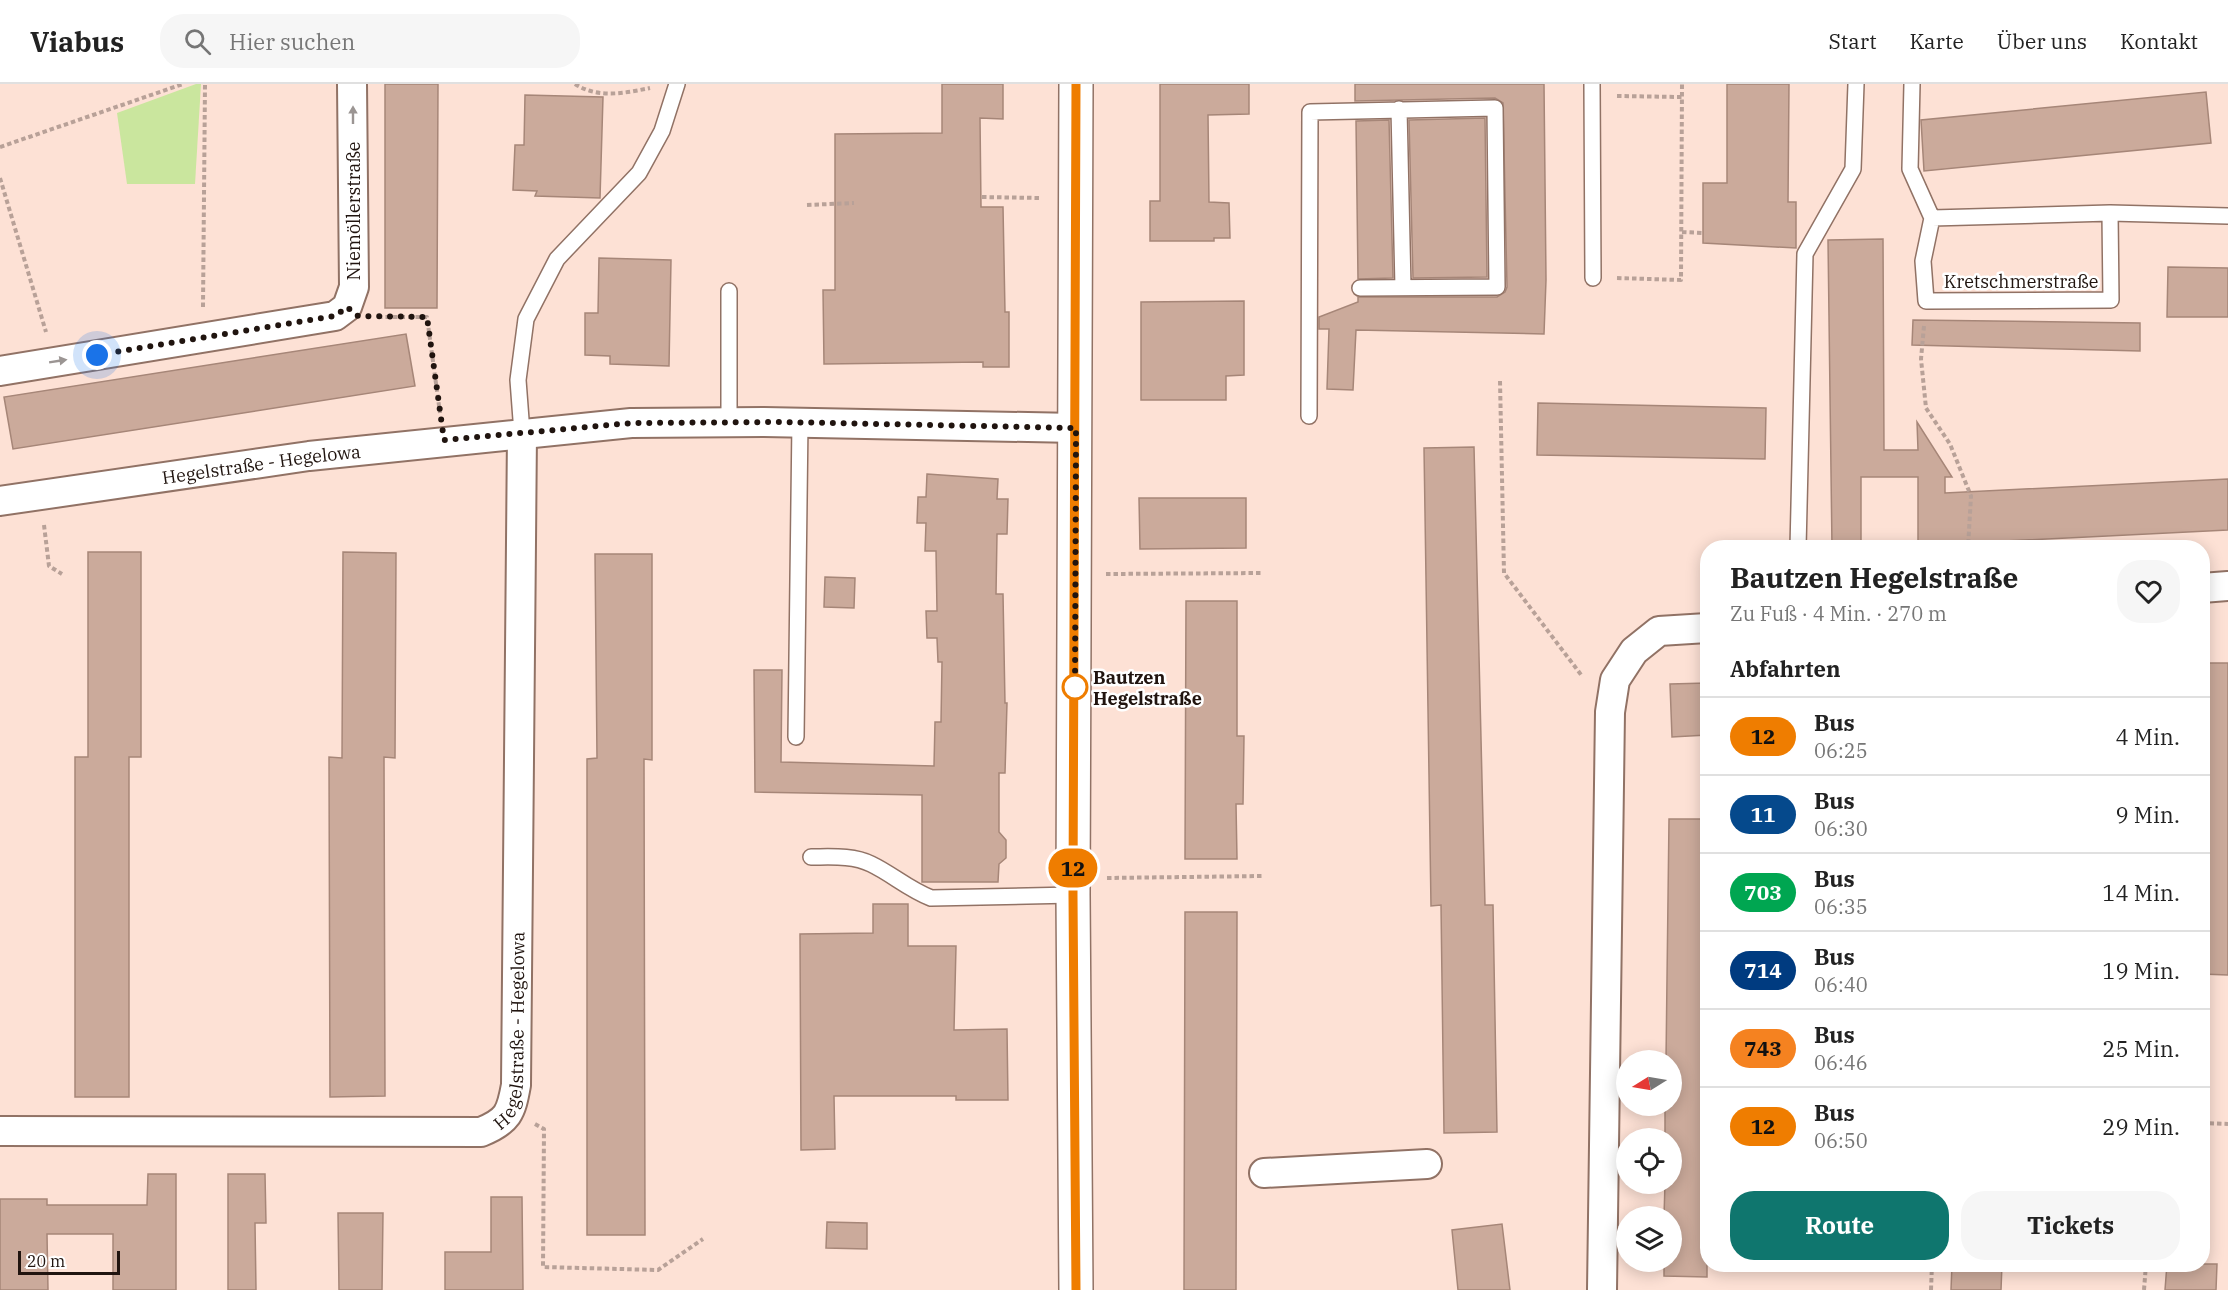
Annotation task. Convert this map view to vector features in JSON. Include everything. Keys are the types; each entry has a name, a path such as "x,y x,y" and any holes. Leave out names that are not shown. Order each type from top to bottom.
{"main road":[{"path":"1076,84 1073,887 1076,1290"}],"street":[{"name":"Niemöllerstraße","path":"0,371 335,316 347,307 354,287 352,84"},
{"name":"Hegelstraße - Hegelowa","path":"0,501 309,456 444,440 632,423 800,422 1076,428"},
{"name":"Hegelstraße - Hegelowa","path":"0,1131 481,1132 499,1125 512,1110 516,1085 522,433"},
{"path":"2210,587 2228,586"},
{"path":"1602,1290 1610,712 1615,680 1635,651 1659,632 1700,629"},
{"path":"1264,1173 1427,1164"}],"lane":[{"path":"522,433 518,380 526,319 557,259 639,173 662,131 677,84"},
{"path":"1798,540 1805,254 1853,168 1856,84"},
{"path":"1912,84 1910,169 1932,218 2110,213 2228,216"},
{"path":"1592,90 1593,278"},
{"path":"1310,416 1310,112 1495,108 1497,287 1360,288"},
{"path":"1399,109 1403,287"},
{"name":"Kretschmerstraße","path":"1932,218 1923,261 1926,301 2111,300 2110,213"},
{"path":"729,291 729,422"},
{"path":"796,737 800,422"},
{"path":"811,857 844,857 869,863 910,890 931,898 1073,887"}],"path":[{"path":"0,147 183,84"},
{"path":"203,338 205,84"},
{"path":"575,84 583,89 608,94 654,87"},
{"path":"1593,278 1681,280 1682,84"},
{"path":"1592,90 1682,97"},
{"path":"0,178 54,362"},
{"path":"982,197 1076,198"},
{"path":"807,205 854,203"},
{"path":"1682,232 1703,233"},
{"path":"1926,301 1921,359 1926,408 1950,444 1971,496 1968,540"},
{"path":"347,307 358,316 427,317 444,440"},
{"path":"1500,381 1504,573 1610,712"},
{"path":"40,495 49,566 62,574"},
{"path":"1075,574 1263,573"},
{"path":"1073,887 1262,876"},
{"path":"512,1110 544,1129 543,1267 658,1270 704,1239"},
{"path":"2210,1123 2228,1124"},
{"path":"1931,1290 1932,1272"},
{"path":"2144,1290 2145,1272"}],"green space":[{"path":"201,84 195,184 127,184 117,113"}],"building":[{"path":"385,84 438,84 437,308 385,308"},
{"path":"942,84 1003,84 1003,119 980,118 981,207 1003,207 1005,312 1009,312 1009,367 983,367 983,362 824,364 823,290 835,290 835,134 942,133"},
{"path":"1160,84 1249,84 1249,114 1208,115 1209,202 1229,203 1230,238 1214,238 1214,241 1150,241 1150,201 1160,201"},
{"path":"1355,84 1544,84 1546,280 1544,334 1356,330 1353,390 1327,389 1329,329 1319,329 1319,317 1358,302 1358,297 1497,297 1505,292 1507,287 1503,103 1495,98 1355,101"},
{"path":"1727,84 1789,84 1788,202 1796,202 1796,248 1703,243 1703,183 1727,183"},
{"path":"2206,92 2211,143 1924,171 1921,120"},
{"path":"525,95 603,97 600,198 535,196 537,191 513,190 515,145 524,145"},
{"path":"1485,118 1487,277 1413,278 1409,120"},
{"path":"1389,120 1393,278 1358,279 1356,121"},
{"path":"1883,239 1884,450 1918,450 1917,422 1952,477 1945,477 1945,493 2228,479 2228,530 2026,540 1918,540 1918,477 1861,477 1861,540 1832,540 1828,240"},
{"path":"599,258 671,260 669,366 610,364 610,356 585,355 585,313 598,313"},
{"path":"2168,267 2228,268 2228,317 2167,317"},
{"path":"1244,301 1244,375 1226,376 1226,400 1141,400 1141,302"},
{"path":"1913,320 2140,323 2140,351 1912,345"},
{"path":"406,334 415,386 13,449 4,397"},
{"path":"1538,403 1766,408 1765,459 1537,455"},
{"path":"1474,447 1485,905 1493,905 1497,1132 1444,1133 1441,905 1431,906 1424,448"},
{"path":"927,474 998,479 997,499 1008,499 1007,534 997,534 996,594 1003,594 1005,703 1007,703 1005,773 999,773 999,832 1006,840 1006,858 999,864 998,882 922,882 922,795 755,792 754,670 782,670 781,762 934,766 935,722 941,722 942,662 938,662 937,638 927,638 926,611 937,611 936,551 925,551 926,523 917,523 918,497 926,497"},
{"path":"1139,498 1246,498 1246,548 1140,549"},
{"path":"88,552 141,552 141,757 129,757 129,1097 75,1097 75,757 88,757"},
{"path":"343,552 396,553 395,758 384,757 385,1096 330,1097 329,757 342,758"},
{"path":"595,554 652,554 652,760 644,759 645,1235 587,1235 587,759 597,758"},
{"path":"825,577 855,578 854,608 824,607"},
{"path":"1186,601 1237,601 1237,736 1244,736 1243,804 1236,804 1237,859 1185,859"},
{"path":"2210,663 2228,663 2228,975 2210,974"},
{"path":"1700,683 1700,735 1672,737 1670,684"},
{"path":"1669,819 1700,819 1700,1272 1707,1272 1707,1277 1664,1276 1664,1272 1682,1272 1682,1206 1664,1206 1665,1194 1682,1194 1682,1128 1665,1128 1665,1116 1682,1116 1682,1050 1666,1050"},
{"path":"873,904 908,904 908,946 956,946 954,1030 1007,1029 1008,1100 956,1100 956,1096 834,1096 835,1149 801,1150 800,934 873,933"},
{"path":"1185,912 1237,912 1236,1290 1184,1290"},
{"path":"148,1174 176,1174 176,1290 113,1290 113,1234 47,1234 48,1290 0,1290 0,1199 47,1199 47,1205 147,1205"},
{"path":"228,1174 265,1174 266,1223 255,1223 256,1290 228,1290"},
{"path":"491,1197 522,1197 523,1290 445,1290 445,1252 491,1252"},
{"path":"338,1213 383,1213 382,1290 339,1290"},
{"path":"827,1222 867,1223 867,1249 826,1248"},
{"path":"1502,1224 1510,1290 1458,1290 1452,1230"},
{"path":"2210,1264 2217,1264 2216,1290 2165,1290 2166,1272 2210,1272"},
{"path":"1952,1272 2002,1272 2001,1290 1951,1290"}],"bus line":[{"name":"12","path":"1076,84 1073,895 1076,1290"}],"place":[{"name":"Bautzen Hegelstraße","path":"1075,687"}],"route":[{"path":"97,355 335,316 347,307 358,316 427,317 444,440 632,423 782,422 1076,428 1075,687"}]}
